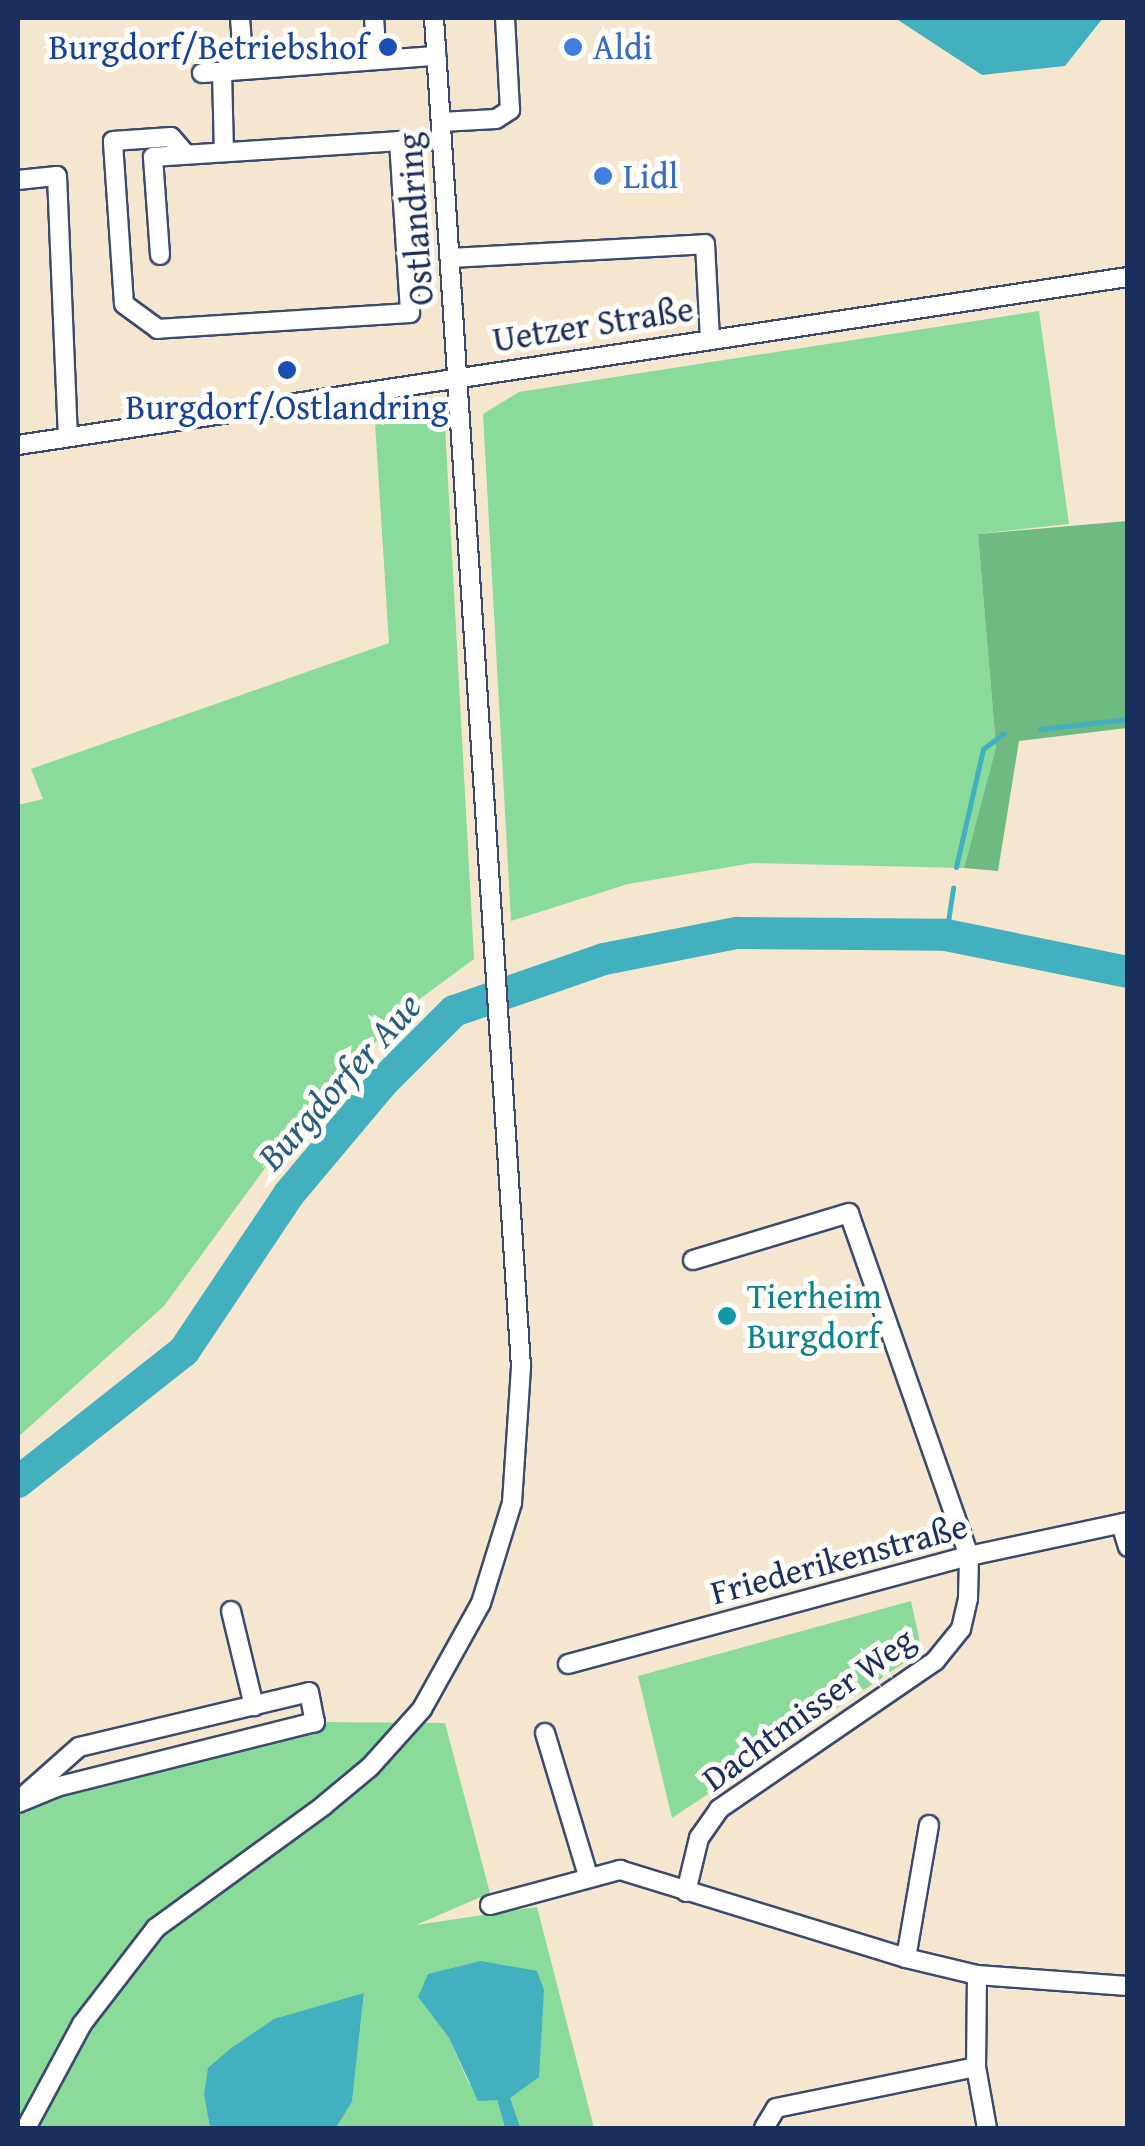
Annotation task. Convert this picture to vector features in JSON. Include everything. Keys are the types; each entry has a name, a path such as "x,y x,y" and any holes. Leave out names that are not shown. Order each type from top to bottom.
{"street":[{"path":"240,18 244,70"},
{"path":"374,18 377,60"},
{"name":"Ostlandring","path":"26,2128 82,2024 156,1928 370,1767 422,1709 482,1603 512,1503 519,1433 498,1031 434,18"},
{"path":"441,122 496,119 510,110 505,18"},
{"path":"224,152 212,73 436,56"},
{"path":"160,254 153,156 224,152 398,140 410,313 158,329 124,304 113,141 172,138 186,154"},
{"path":"18,180 57,176 68,437"},
{"path":"450,258 705,244 710,338"},
{"name":"Uetzer Straße","path":"18,445 1128,277"},
{"path":"693,1260 849,1213 969,1556"},
{"path":"1124,1523 1128,1547"},
{"name":"Friederikenstraße","path":"568,1664 969,1556 1124,1523"},
{"name":"Dachtmisser Weg","path":"686,1892 699,1838 719,1810 936,1661 961,1629 969,1556"},
{"path":"231,1611 254,1706"},
{"path":"309,1692 315,1722 57,1786 18,1802 79,1747 309,1692"},
{"path":"545,1733 588,1875"},
{"path":"906,1958 929,1825"},
{"path":"490,1905 588,1875 620,1870 906,1958 977,1974 1128,1986"},
{"path":"977,1974 976,2067 987,2128"},
{"path":"764,2128 776,2108 976,2067"}],"green space":[{"path":"1039,311 1069,524 978,534 996,747 964,868 753,863 628,884 511,921 483,414 519,392"},
{"path":"415,405 429,425 445,426 474,959 409,1007 299,1122 164,1306 18,1437 18,805 43,799 31,769 389,643 374,407"},
{"path":"1127,521 1127,728 1019,741 998,871 964,868 996,747 978,534"},
{"path":"911,1601 922,1651 672,1818 638,1676"},
{"path":"315,1722 445,1723 490,1893 416,1925 537,1907 594,2128 519,2127 509,2098 418,1997 449,2038 469,2084 497,2100 505,2128 336,2128 352,2102 364,1994 204,2095 210,2128 18,2128 18,1806"}],"water":[{"path":"895,18 1103,18 1065,66 982,75"},
{"path":"481,1961 537,1971 544,1990 539,2077 510,2098 520,2127 546,2128 505,2128 497,2100 478,2101 449,2038 418,1997 428,1974"},
{"path":"364,1993 352,2102 336,2128 210,2128 204,2095 208,2068 274,2019"}],"waterway":[{"path":"1040,729 1128,719"},
{"path":"956,867 983,749 1004,733"},
{"path":"946,935 953,888"},
{"name":"Burgdorfer Aue","path":"18,1482 184,1351 289,1194 382,1083 454,1011 604,959 737,933 946,935 1128,972"}],"place":[{"name":"Burgdorf/Betriebshof","path":"388,47"},
{"name":"Aldi","path":"573,47"},
{"name":"Lidl","path":"603,176"},
{"name":"Burgdorf/Ostlandring","path":"287,370"},
{"name":"Tierheim Burgdorf","path":"727,1316"}]}
